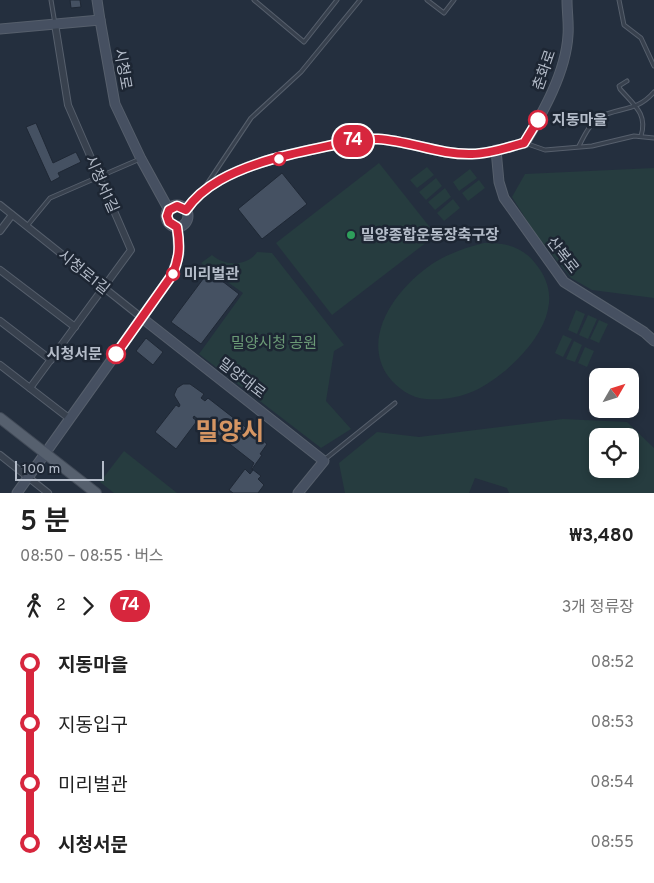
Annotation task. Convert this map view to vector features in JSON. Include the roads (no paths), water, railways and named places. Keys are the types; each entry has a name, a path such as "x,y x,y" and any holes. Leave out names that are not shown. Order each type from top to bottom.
{"main road":[{"path":"0,418 96,493"}],"street":[{"name":"시청로","path":"97,0 115,104 169,210"},
{"name":"춘화로","path":"524,143 543,113 565,54 568,35 566,0"},
{"path":"0,29 100,20"},
{"name":"시청서1길","path":"30,388 131,250 68,105 55,24"},
{"path":"186,210 177,206 169,210 167,216 169,222 177,227 184,225 187,219 186,210 193,200 221,179 253,166 306,151 360,140 392,141 458,154 473,154 524,143"},
{"name":"산복로","path":"496,150 499,182 504,198 564,282 644,332 654,341"},
{"name":"시청로1길","path":"0,205 142,318"},
{"path":"0,231 12,215"},
{"path":"17,493 172,275 179,254 177,227"},
{"path":"0,270 75,327"},
{"name":"밀양대로","path":"142,318 324,461"},
{"path":"0,322 51,360"},
{"path":"0,365 70,419"},
{"path":"0,455 48,493"},
{"path":"298,493 324,461"}],"lane":[{"path":"52,0 55,24"},
{"path":"254,0 304,42 337,0"},
{"path":"427,0 444,13 454,0"},
{"path":"619,0 624,24 641,38 654,66"},
{"path":"203,191 251,118 301,72 357,1"},
{"path":"627,81 620,86 620,89 641,114 644,123 641,136"},
{"path":"579,146 587,131 600,117 635,106 654,92"},
{"path":"524,143 545,150 592,146 634,136 654,138"},
{"path":"27,226 50,198 141,158"},
{"path":"324,461 395,404"}],"place":[{"name":"지동마을","path":"538,120"},
{"name":"밀양종합운동장축구장","path":"351,235"},
{"name":"미리벌관","path":"173,274"},
{"name":"시청서문","path":"116,354"}],"district":[{"name":"밀양시","path":"230,431"}],"park label":[{"name":"밀양시청 공원","path":"274,343"}]}
